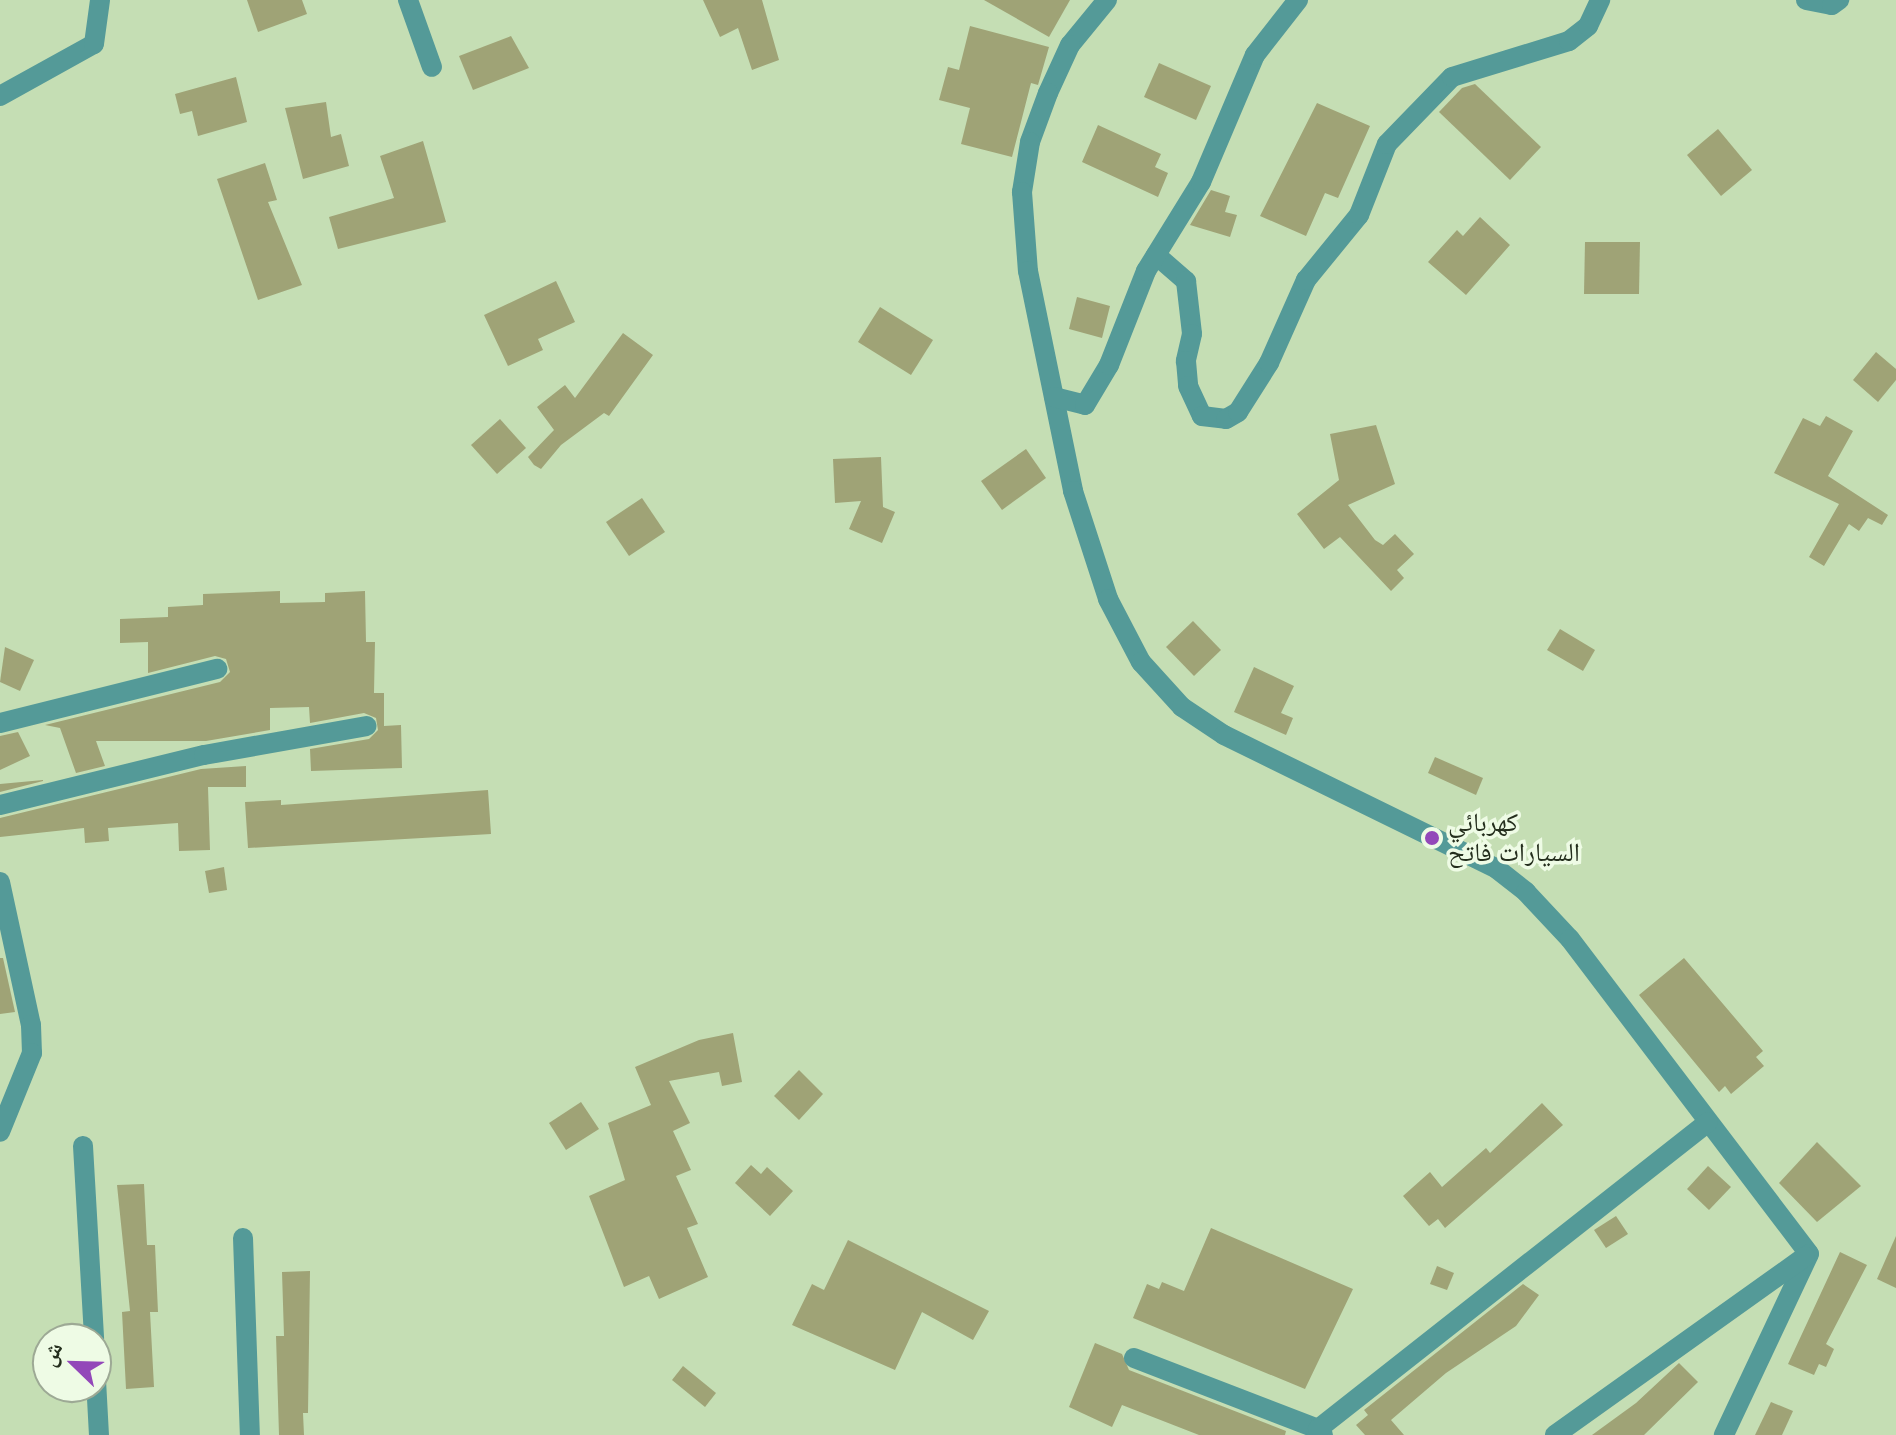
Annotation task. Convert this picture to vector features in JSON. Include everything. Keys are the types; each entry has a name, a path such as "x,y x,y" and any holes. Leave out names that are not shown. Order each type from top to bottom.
{"street":[{"path":"0,96 94,44 100,0"},
{"path":"408,0 432,67"},
{"path":"1107,0 1070,45 1048,93 1030,142 1022,192 1028,271 1073,491 1104,586 1141,662 1182,707 1224,735 1497,869 1526,892 1570,939 1809,1254"},
{"path":"1054,397 1085,405 1109,365 1156,255 1201,182 1255,55 1298,0"},
{"path":"1156,255 1186,281 1192,334 1186,361 1188,386 1202,416 1226,419 1238,412 1269,363 1306,280 1359,215 1387,144 1452,77 1569,41 1588,26 1600,0"},
{"path":"1806,0 1832,5 1839,0"},
{"path":"0,723 217,669"},
{"path":"0,805 204,755 366,726"},
{"path":"0,882 31,1025 32,1053 0,1132"},
{"path":"1134,1358 1320,1432 1708,1122"},
{"path":"83,1146 93,1323"},
{"path":"243,1238 250,1435"},
{"path":"1555,1435 1809,1254"},
{"path":"1724,1435 1809,1254"},
{"path":"97,1403 99,1435"}],"building":[{"path":"247,0 302,0 307,14 258,32"},
{"path":"703,0 762,0 779,60 752,70 738,28 720,37"},
{"path":"984,0 1070,0 1049,37"},
{"path":"970,26 1049,47 1038,85 1031,83 1012,157 961,144 970,108 939,100 948,67 959,70"},
{"path":"511,36 529,68 473,90 459,56"},
{"path":"1159,63 1211,86 1196,120 1144,97"},
{"path":"236,77 247,122 198,136 192,111 180,114 175,94"},
{"path":"1475,84 1541,147 1510,180 1439,112 1462,88"},
{"path":"326,102 331,137 341,134 349,166 303,179 285,108"},
{"path":"1317,103 1370,126 1338,198 1325,193 1306,236 1260,216"},
{"path":"1098,125 1161,154 1155,167 1168,173 1158,197 1082,162"},
{"path":"1718,129 1752,170 1721,196 1687,155"},
{"path":"423,141 446,222 338,249 329,217 394,198 380,156"},
{"path":"265,163 277,200 268,202 302,285 258,300 217,179"},
{"path":"1211,190 1230,196 1225,212 1237,215 1230,237 1190,225"},
{"path":"1480,217 1510,245 1466,295 1428,262 1457,230 1463,236"},
{"path":"1585,242 1640,242 1639,294 1584,294"},
{"path":"556,281 575,322 538,339 543,350 508,366 484,315"},
{"path":"1077,297 1110,306 1102,338 1069,329"},
{"path":"880,307 933,340 911,375 858,342"},
{"path":"623,333 653,355 609,416 604,413 561,445 541,469 534,465 528,457 554,430 537,407 565,385 575,398"},
{"path":"1876,352 1896,369 1896,380 1878,402 1853,380"},
{"path":"1826,416 1853,431 1828,476 1888,515 1882,525 1868,518 1859,531 1849,524 1824,566 1809,557 1839,504 1774,473 1803,418 1820,426"},
{"path":"500,419 526,448 497,474 471,445"},
{"path":"1376,425 1395,484 1348,505 1375,540 1383,545 1395,534 1414,554 1397,570 1404,578 1391,591 1340,537 1324,549 1297,514 1339,480 1330,434"},
{"path":"1026,449 1046,478 1002,510 981,481"},
{"path":"881,457 883,507 895,512 882,543 849,529 861,501 835,503 833,459"},
{"path":"642,498 665,532 629,556 606,522"},
{"path":"280,591 280,603 325,602 325,593 365,591 366,642 375,642 374,693 384,693 384,726 401,725 402,768 311,771 310,749 369,739 378,730 376,718 364,713 310,723 309,707 270,708 270,730 206,741 96,741 105,766 76,773 60,728 45,725 220,682 230,672 226,659 215,656 148,673 148,642 120,643 120,619 168,617 168,607 203,605 203,594"},
{"path":"1193,621 1221,650 1194,676 1166,647"},
{"path":"1560,629 1595,650 1583,671 1547,650"},
{"path":"5,647 34,660 20,691 0,682"},
{"path":"1254,667 1294,686 1281,713 1293,718 1286,735 1234,712"},
{"path":"18,732 30,756 0,770 0,736"},
{"path":"1435,757 1483,778 1476,795 1428,773"},
{"path":"246,766 246,787 208,787 210,850 179,851 178,823 108,828 109,841 85,843 84,828 0,837 0,818 201,769"},
{"path":"43,781 0,792 0,784"},
{"path":"488,790 491,834 248,848 245,802 281,800 281,805"},
{"path":"224,867 227,890 209,893 205,871"},
{"path":"0,958 3,958 15,1012 0,1014"},
{"path":"1684,958 1763,1051 1756,1057 1764,1066 1731,1094 1725,1086 1719,1092 1639,995"},
{"path":"733,1033 742,1082 722,1086 719,1072 669,1081 690,1123 673,1131 691,1170 676,1176 698,1224 687,1228 708,1277 659,1299 649,1276 624,1287 589,1196 625,1180 608,1123 651,1105 635,1067 699,1040"},
{"path":"799,1070 823,1094 799,1120 774,1096"},
{"path":"581,1102 599,1129 566,1150 549,1123"},
{"path":"1542,1103 1563,1125 1445,1228 1438,1219 1429,1226 1403,1196 1430,1172 1442,1187 1486,1148 1490,1153"},
{"path":"1817,1142 1861,1186 1817,1222 1779,1183"},
{"path":"751,1165 761,1174 767,1167 793,1191 770,1216 735,1183"},
{"path":"1708,1166 1731,1187 1709,1210 1687,1189"},
{"path":"144,1184 147,1245 155,1245 158,1312 150,1312 154,1387 126,1389 122,1312 130,1311 117,1185"},
{"path":"1616,1216 1628,1234 1606,1248 1594,1230"},
{"path":"1211,1228 1353,1289 1305,1389 1133,1318 1147,1284 1159,1289 1162,1282 1184,1291"},
{"path":"1896,1236 1896,1288 1877,1279"},
{"path":"848,1240 989,1311 973,1340 922,1312 895,1370 792,1325 812,1284 824,1290"},
{"path":"1840,1252 1867,1265 1826,1344 1834,1349 1826,1367 1819,1364 1814,1375 1788,1364"},
{"path":"1437,1266 1454,1273 1447,1290 1430,1284"},
{"path":"310,1271 308,1413 303,1413 304,1435 279,1435 276,1336 284,1336 282,1272"},
{"path":"1523,1284 1539,1295 1516,1326 1446,1373 1391,1420 1404,1435 1365,1435 1356,1425 1368,1415 1364,1410"},
{"path":"1095,1343 1122,1354 1129,1370 1286,1431 1285,1435 1199,1435 1122,1405 1112,1427 1069,1407"},
{"path":"1679,1363 1698,1382 1644,1435 1592,1435 1636,1403"},
{"path":"683,1366 716,1393 705,1407 672,1380"},
{"path":"1771,1402 1793,1411 1782,1435 1755,1435"}],"place":[{"name":"كهربائي السيارات فاتح","path":"1432,838"}]}
